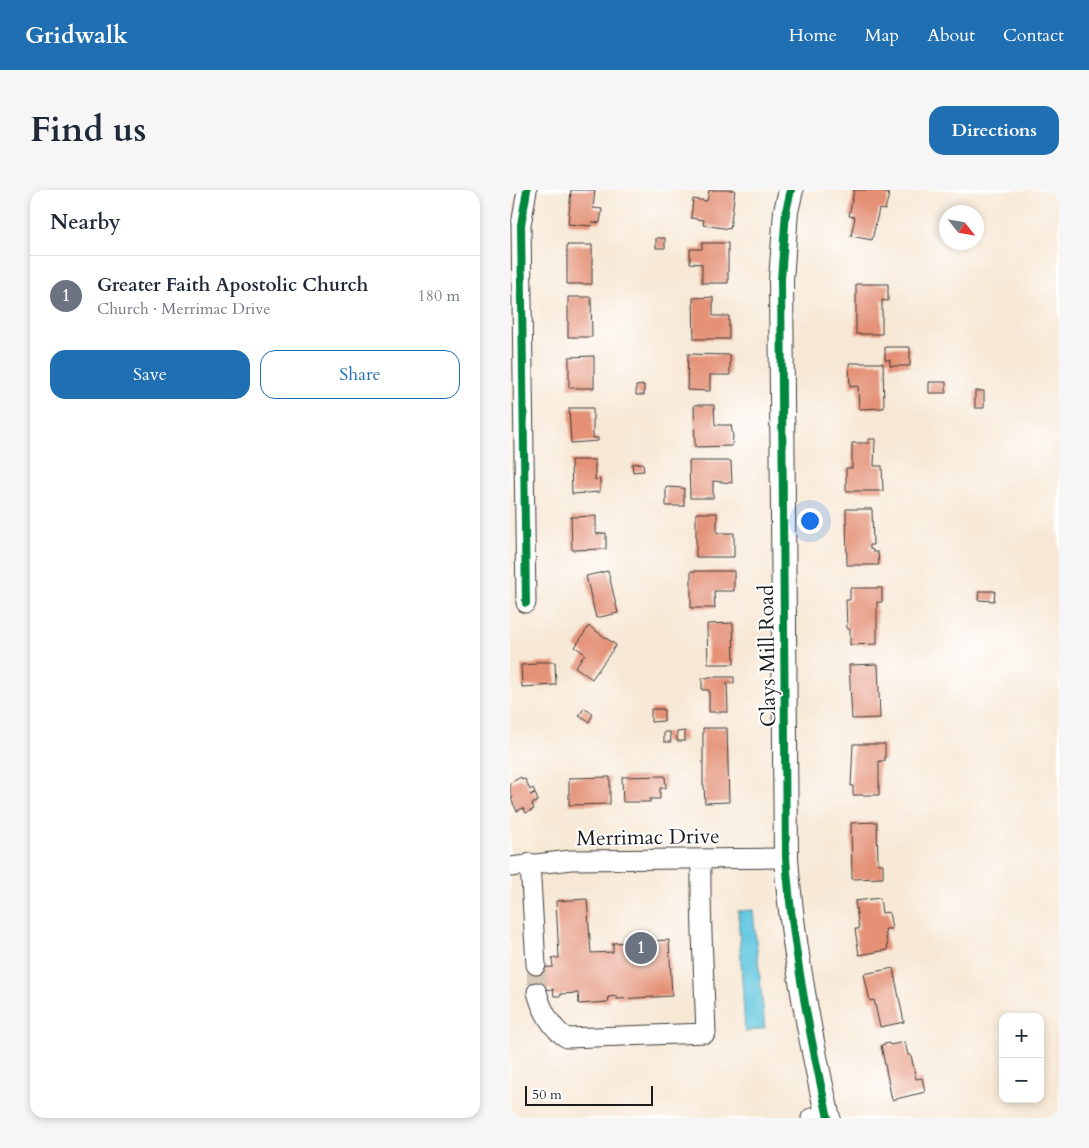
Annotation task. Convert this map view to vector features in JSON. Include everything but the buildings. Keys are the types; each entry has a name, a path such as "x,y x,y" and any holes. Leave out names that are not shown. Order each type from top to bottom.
{"main road":[{"name":"Clays Mill Road","path":"791,190 786,211 781,280 786,858 789,896 822,1117"}],"street":[{"path":"526,603 516,225 527,190"},
{"path":"538,992 541,1005 548,1017 565,1038 706,1033 703,929 700,905 701,858"},
{"name":"Merrimac Drive","path":"510,866 571,860 786,858"},
{"path":"530,863 536,965"}],"water":[{"path":"753,910 765,1028 745,1032 738,911"}],"tunnel":[{"path":"536,965 537,992"}],"cycle path":[{"path":"526,603 521,225 527,190"},
{"path":"791,190 786,211 781,280 786,858 792,923 802,989 828,1118"}],"place":[{"name":"Greater Faith Apostolic Church","path":"641,948"}]}
